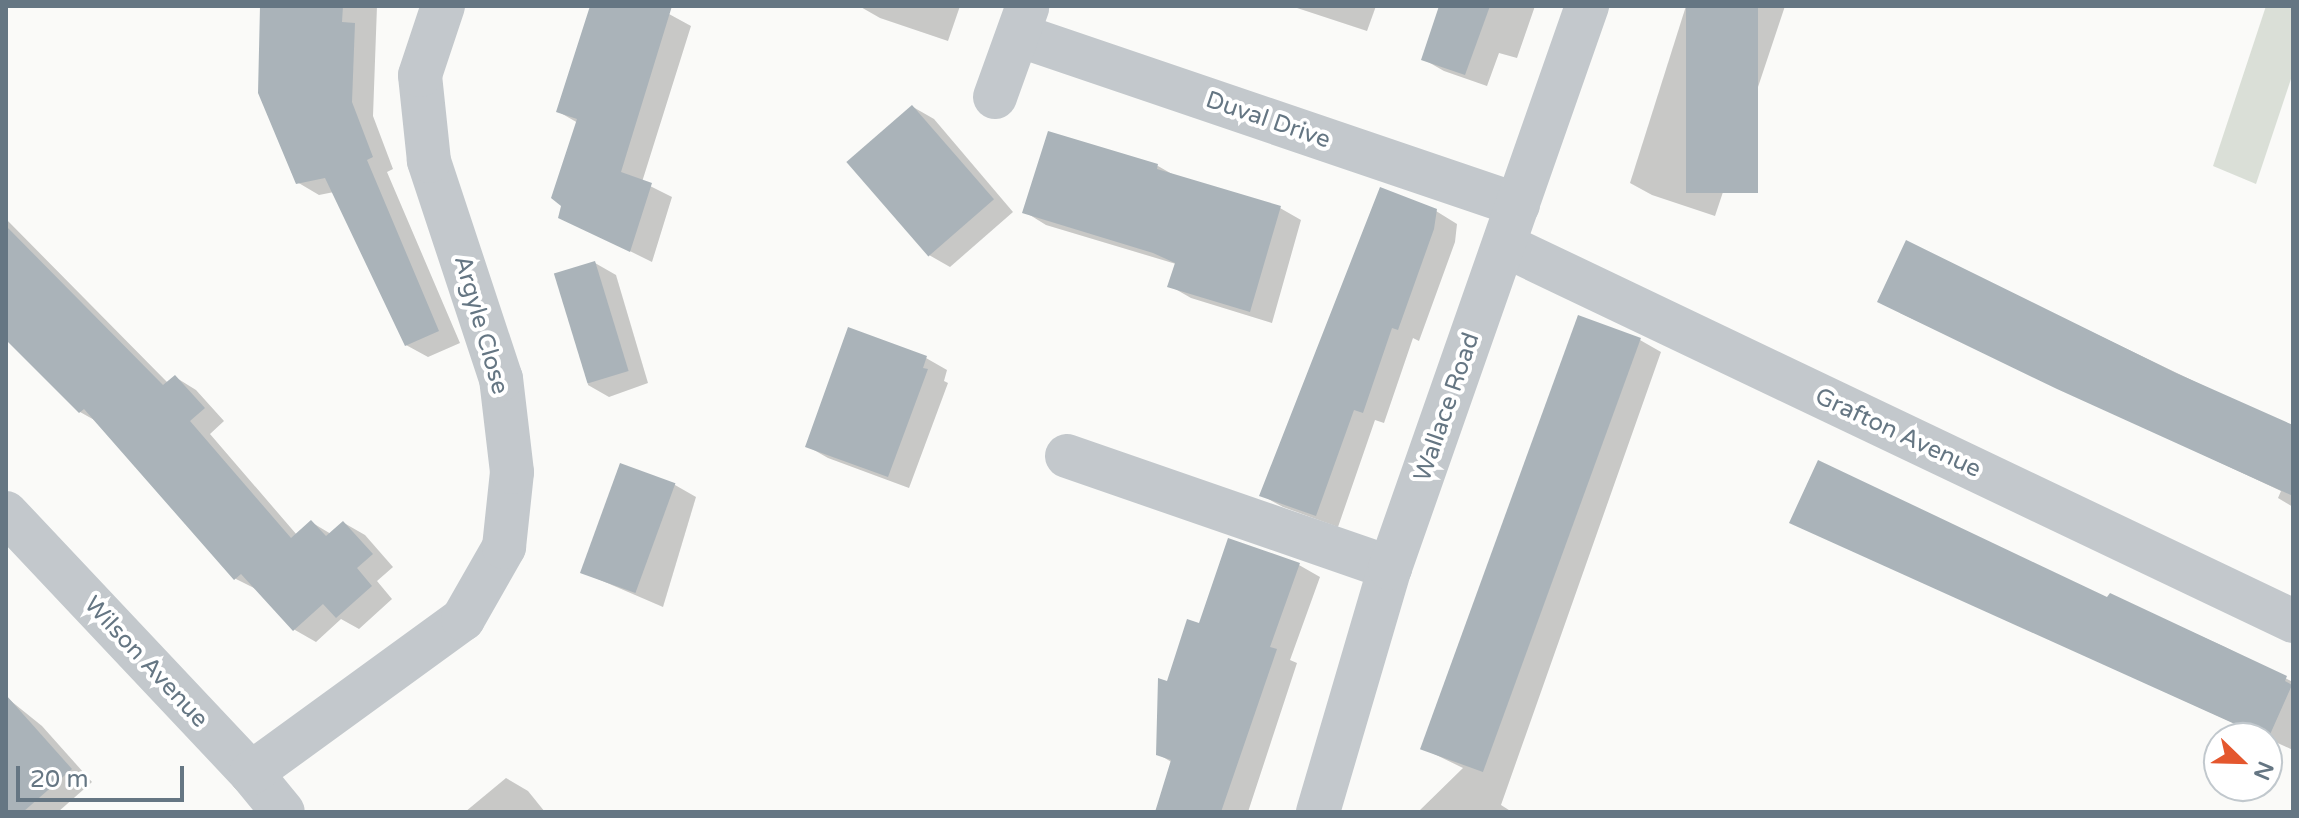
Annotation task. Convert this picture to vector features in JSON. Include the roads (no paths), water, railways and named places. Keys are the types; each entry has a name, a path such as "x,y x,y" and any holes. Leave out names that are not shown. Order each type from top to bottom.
{"street":[{"name":"Argyle Close","path":"251,773 463,619 504,547 512,472 501,379 429,161 420,75 443,6"},
{"name":"Wallace Road","path":"1318,812 1390,568 1587,6"},
{"name":"Duval Drive","path":"995,97 1023,20 1511,225"},
{"name":"Grafton Avenue","path":"1511,225 2293,621"},
{"path":"1067,456 1390,568"},
{"name":"Wilson Avenue","path":"6,513 251,773 283,812"}]}
